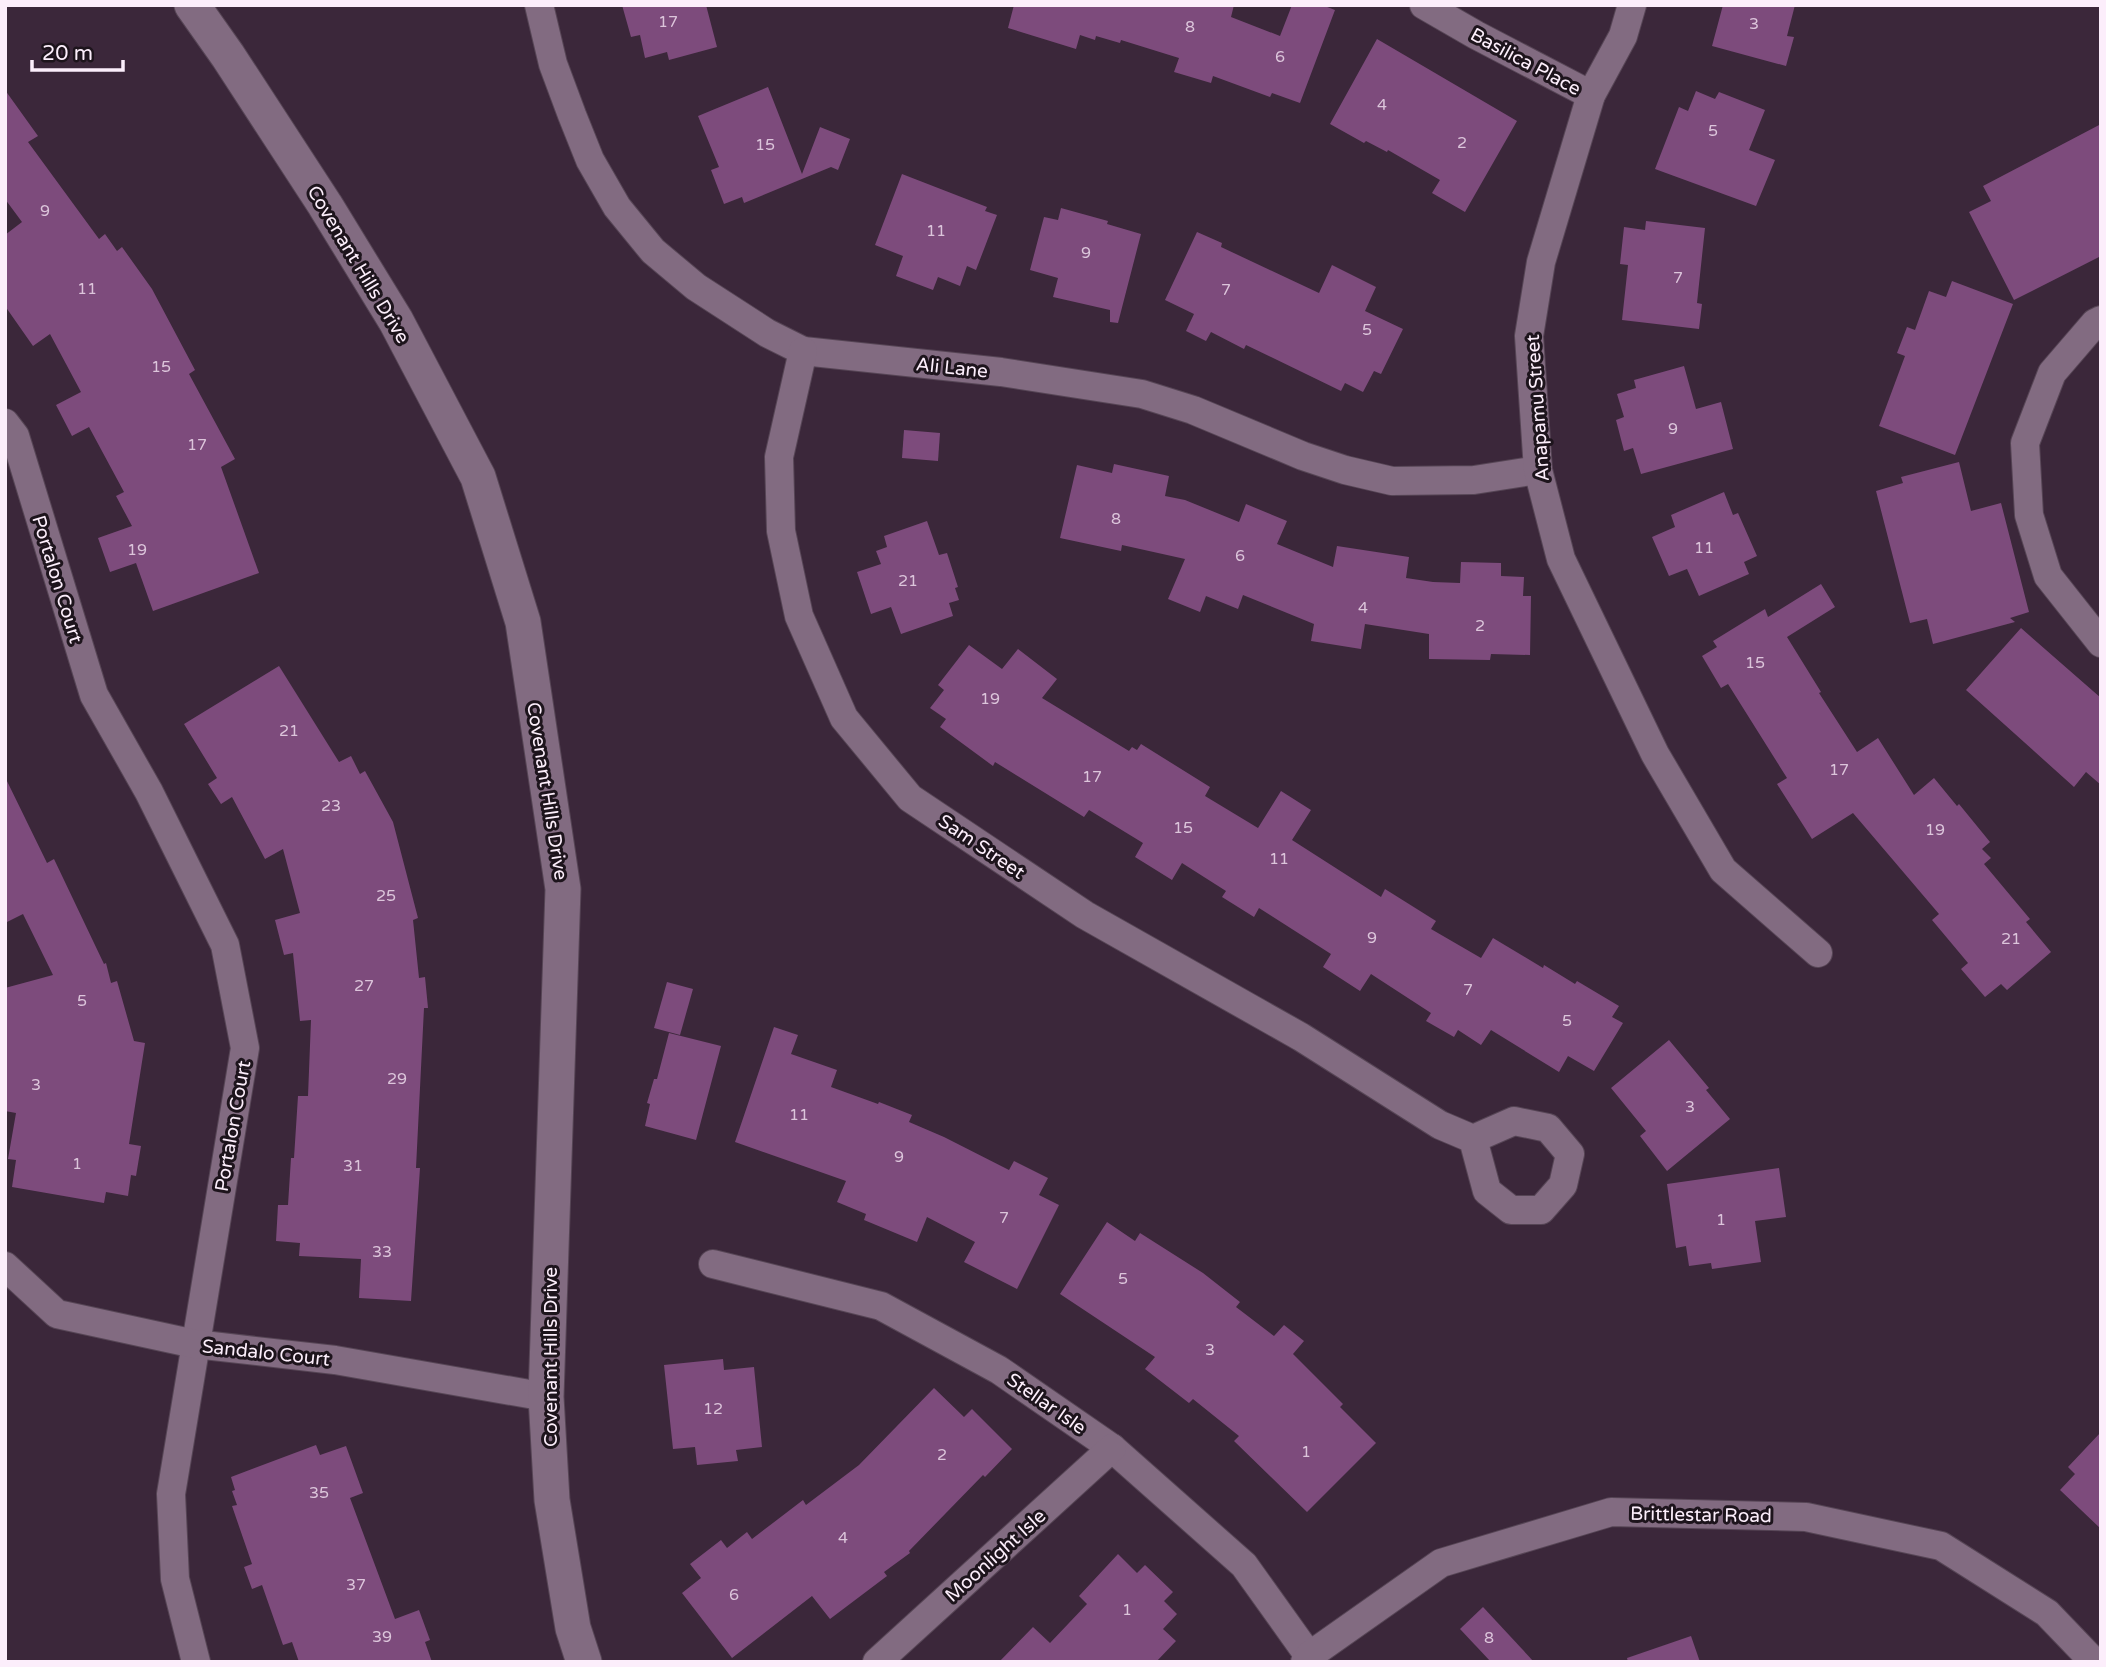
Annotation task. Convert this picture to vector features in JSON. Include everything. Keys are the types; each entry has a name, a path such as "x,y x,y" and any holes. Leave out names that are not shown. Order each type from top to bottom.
{"street":[{"name":"Covenant Hills Drive","path":"191,5 228,56 325,205 396,321 478,477 523,622 563,889 545,1397 552,1500 573,1628 583,1662"},
{"name":"Ali Lane","path":"539,5 553,64 572,115 590,160 617,207 653,251 696,287 767,332 803,351 1001,372 1142,394 1193,410 1303,456 1345,470 1392,481 1474,480 1538,470"},
{"name":"Basilica Place","path":"1424,5 1476,36 1591,95"},
{"name":"Anapamu Street","path":"1632,5 1623,36 1591,95 1541,262 1529,336 1538,470 1561,559 1655,754 1723,870 1818,953"},
{"path":"2101,320 2095,323 2052,373 2025,443 2029,515 2048,576 2101,643"},
{"name":"Sam Street","path":"803,351 779,457 782,531 799,616 844,718 910,798 1085,915 1301,1037 1440,1125 1473,1139"},
{"name":"Portalon Court","path":"5,423 15,436 94,695 149,792 225,945 245,1048 171,1494 175,1578 196,1662"},
{"name":"Stellar Isle","path":"713,1264 881,1306 999,1370 1112,1448 1244,1565 1307,1659"},
{"name":"Sandalo Court","path":"5,1266 57,1314 195,1344 335,1360 545,1397"},
{"name":"Moonlight Isle","path":"877,1662 1112,1448"},
{"name":"Brittlestar Road","path":"1307,1659 1441,1563 1611,1512 1806,1517 1941,1546 2046,1613 2094,1662"}],"building":[{"path":"622,5 706,5 717,47 669,60 667,52 645,58 640,35 631,37"},
{"path":"1014,5 1234,5 1231,17 1280,36 1292,5 1322,5 1335,10 1300,103 1272,93 1270,97 1213,76 1211,83 1174,72 1179,58 1121,40 1120,43 1096,36 1095,40 1080,35 1076,49 1008,28"},
{"path":"1723,5 1795,5 1787,36 1794,37 1786,66 1712,46"},
{"path":"1377,39 1517,121 1465,212 1432,193 1440,180 1388,150 1387,152 1366,141 1364,143 1330,124"},
{"path":"768,87 802,174 820,127 850,139 838,170 831,167 744,203 742,197 724,204 711,170 719,167 698,116"},
{"path":"5,90 38,136 28,142 99,239 105,234 117,251 122,247 152,289 195,370 189,374 235,459 221,467 259,573 153,611 136,563 110,572 98,538 132,526 116,496 124,492 89,427 72,436 56,405 81,392 50,334 33,346 5,306 5,235 22,222 5,199"},
{"path":"1696,91 1715,99 1719,92 1765,110 1749,150 1775,160 1756,206 1655,169 1679,107 1688,111"},
{"path":"2101,124 2101,256 2014,300 1969,212 1991,201 1983,186"},
{"path":"902,174 987,207 985,211 997,215 976,270 967,266 960,286 938,277 933,290 896,276 903,256 875,245"},
{"path":"1061,208 1108,221 1107,224 1141,234 1118,323 1110,322 1110,310 1053,297 1058,278 1030,270 1044,217 1058,220"},
{"path":"1646,221 1705,228 1697,303 1702,304 1699,329 1622,320 1628,265 1620,264 1624,227 1645,230"},
{"path":"1197,232 1222,243 1221,247 1319,293 1332,265 1376,287 1365,311 1403,329 1381,374 1374,371 1363,392 1345,383 1341,391 1246,345 1244,349 1211,332 1206,341 1186,331 1194,314 1165,300"},
{"path":"1952,281 2013,304 1955,455 1879,426 1905,356 1897,353 1907,327 1915,330 1929,291 1946,297"},
{"path":"1684,366 1696,409 1721,402 1733,449 1641,474 1633,448 1624,451 1616,420 1624,417 1617,394 1636,388 1634,380"},
{"path":"904,430 940,433 938,461 902,458"},
{"path":"1959,462 1971,511 2001,503 2029,612 2010,618 2015,622 1933,644 1927,619 1910,623 1876,491 1903,483 1901,477"},
{"path":"1114,464 1169,476 1165,496 1185,500 1239,522 1246,504 1287,521 1277,544 1333,567 1337,546 1409,557 1406,578 1433,582 1460,583 1461,562 1501,563 1501,576 1524,577 1523,596 1531,596 1530,655 1491,654 1490,660 1429,659 1429,634 1365,624 1361,649 1311,641 1314,624 1243,595 1238,609 1206,596 1200,612 1168,599 1185,559 1122,545 1121,551 1060,538 1077,465 1112,473"},
{"path":"1724,492 1733,515 1738,513 1757,556 1744,562 1749,574 1699,596 1687,569 1669,576 1652,537 1675,527 1671,515"},
{"path":"927,521 939,555 947,553 958,587 955,588 959,600 949,603 953,616 901,634 891,607 871,614 857,572 881,564 876,551 887,547 884,536"},
{"path":"1821,584 1835,607 1787,637 1821,692 1819,693 1857,752 1878,738 1914,795 1934,778 1957,806 1959,804 1990,842 1982,849 1991,858 1984,864 2030,919 2026,922 2051,952 2007,990 2001,984 1985,997 1961,969 1968,963 1932,920 1939,914 1853,813 1812,839 1777,784 1787,778 1728,684 1721,688 1702,656 1717,647 1713,641 1765,609 1768,617"},
{"path":"2021,628 2101,698 2101,785 2086,772 2074,787 1966,690"},
{"path":"969,645 1002,669 1018,649 1057,679 1042,698 1129,751 1132,747 1137,750 1141,744 1210,787 1205,796 1258,828 1281,791 1311,810 1292,840 1381,897 1385,889 1436,921 1431,929 1481,958 1493,938 1543,968 1544,965 1575,984 1577,981 1619,1006 1612,1017 1623,1023 1594,1071 1568,1056 1559,1072 1491,1030 1481,1045 1458,1030 1454,1037 1426,1021 1431,1013 1371,974 1360,991 1323,967 1331,954 1259,908 1254,917 1222,897 1226,891 1182,863 1172,880 1135,857 1143,843 1089,810 1084,817 995,762 993,766 940,727 946,719 930,708 944,690 938,685"},
{"path":"279,666 339,762 351,756 360,774 365,771 393,822 418,918 413,920 419,978 425,977 428,1008 424,1008 416,1168 420,1168 411,1301 359,1298 361,1259 299,1256 300,1243 276,1241 278,1205 288,1205 298,1096 308,1096 311,1020 300,1021 293,953 284,955 275,920 300,913 283,849 265,859 232,797 221,804 208,784 217,778 184,724"},
{"path":"5,777 47,863 54,859 104,964 106,963 111,983 117,981 134,1041 145,1043 129,1144 141,1146 136,1176 131,1175 128,1196 106,1192 104,1203 12,1187 16,1160 8,1159 16,1113 5,1111 5,988 53,975 23,914 5,923"},
{"path":"667,982 693,989 680,1035 654,1028"},
{"path":"774,1027 798,1035 791,1054 837,1070 831,1087 912,1115 909,1122 1009,1170 1014,1161 1048,1178 1039,1195 1059,1205 1017,1289 964,1262 975,1242 927,1217 917,1242 864,1220 866,1214 837,1202 846,1181 735,1142"},
{"path":"669,1033 721,1046 696,1140 645,1126 650,1104 647,1103 654,1079 657,1079"},
{"path":"1669,1040 1709,1088 1706,1090 1730,1119 1667,1171 1640,1136 1646,1131 1611,1088"},
{"path":"1779,1168 1786,1217 1755,1221 1761,1262 1712,1269 1711,1263 1689,1266 1686,1246 1676,1248 1667,1184"},
{"path":"1107,1222 1135,1241 1140,1233 1203,1273 1240,1302 1236,1307 1274,1336 1284,1325 1304,1341 1293,1354 1343,1404 1340,1407 1376,1443 1307,1512 1234,1441 1239,1436 1193,1399 1189,1403 1145,1369 1155,1357 1060,1294"},
{"path":"723,1359 724,1370 754,1367 762,1447 736,1450 738,1461 697,1465 695,1447 673,1449 664,1365"},
{"path":"934,1388 964,1417 972,1409 1012,1449 985,1477 983,1475 910,1553 884,1572 887,1576 830,1619 812,1596 732,1658 682,1593 701,1578 690,1564 721,1540 727,1548 747,1532 752,1539 803,1500 806,1505 859,1465"},
{"path":"2101,1432 2101,1529 2060,1490 2075,1474 2068,1467"},
{"path":"316,1445 320,1455 346,1446 363,1493 350,1498 395,1619 419,1610 430,1640 425,1642 432,1662 299,1662 292,1642 283,1645 262,1585 252,1589 244,1567 252,1564 232,1506 237,1505 231,1477"},
{"path":"1118,1554 1137,1573 1145,1565 1173,1592 1164,1601 1177,1614 1163,1629 1176,1641 1156,1662 999,1662 1033,1627 1050,1643 1087,1604 1079,1596"},
{"path":"1483,1607 1534,1662 1491,1662 1460,1629"},
{"path":"1691,1636 1700,1662 1628,1662 1627,1658"}]}
